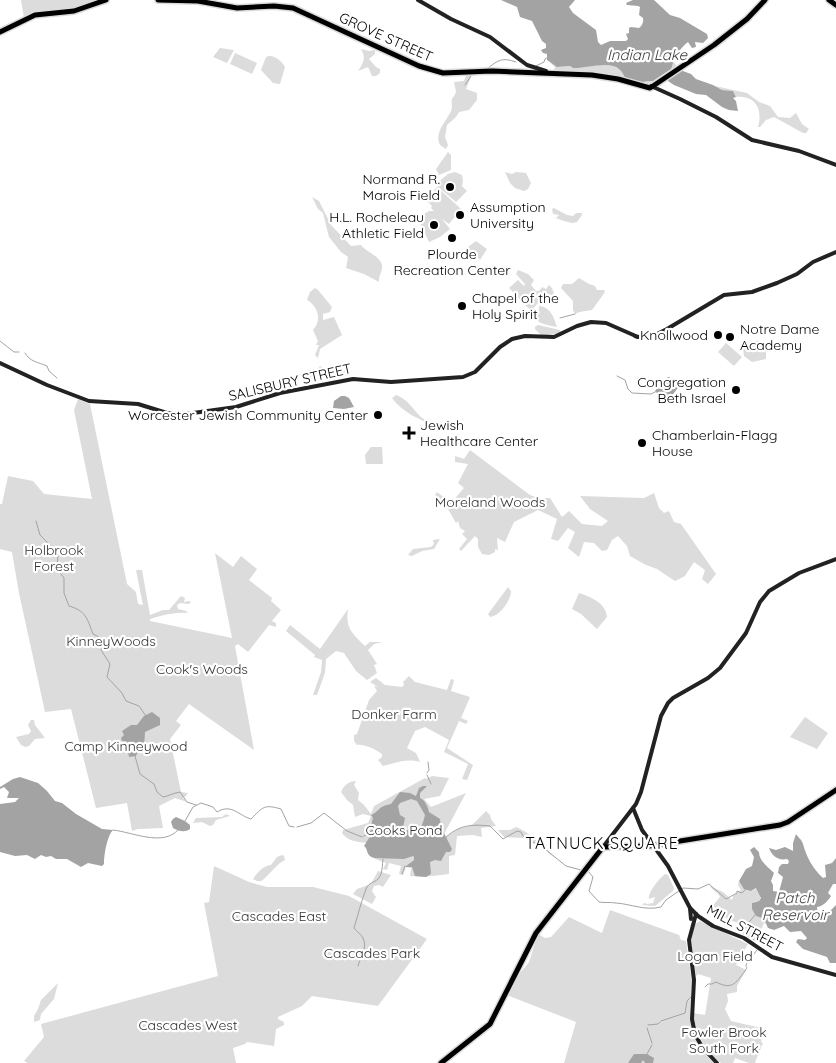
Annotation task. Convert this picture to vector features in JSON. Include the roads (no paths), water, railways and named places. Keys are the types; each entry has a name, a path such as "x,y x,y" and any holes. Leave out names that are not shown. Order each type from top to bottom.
{"main road":[{"path":"0,32 25,20 48,13 81,9 106,0"},
{"name":"GROVE STREET","path":"158,0 192,0 238,8 274,6 294,8 419,66 438,72 533,69 592,75 654,86"},
{"path":"418,0 450,19 490,37 533,69"},
{"path":"765,0 748,19 654,86 714,116 753,141 795,150 836,164"},
{"path":"829,0 835,3"},
{"name":"SALISBURY STREET","path":"0,363 47,385 89,401 138,404 168,413 190,414 236,407 280,394 353,378 391,382 463,377 477,370 512,339 527,336 554,337 588,323 606,323 637,336 657,334 667,330 724,295 752,292 770,286 796,274 813,262 836,252"},
{"path":"441,1063 490,1024 536,933 634,808 641,792 661,716 668,703 673,698 708,678 722,666 746,634 760,603 769,591 800,572 836,559"},
{"path":"603,847 653,846 781,825 836,790"},
{"name":"MILL STREET","path":"634,808 638,823 668,866 690,908 696,913 714,924 744,936 776,957 810,964 836,974"},
{"name":"MILL STREET","path":"681,891 702,920 741,937 774,958 836,974"},
{"path":"690,908 692,926"},
{"path":"692,918 696,913"},
{"path":"696,913 688,948 694,984 691,1012 693,1024 702,1047 717,1063"},
{"path":"692,926 696,920 702,920"}],"water":[{"name":"Indian Lake","path":"501,0 575,0 569,7 573,13 596,30 598,42 601,45 610,41 626,41 628,39 626,34 629,33 629,28 639,28 642,25 643,18 639,15 640,7 627,5 626,3 633,0 654,0 670,15 680,18 707,34 708,38 703,43 695,42 696,47 692,48 688,42 673,56 671,69 653,81 642,82 625,78 617,67 605,65 578,68 570,66 557,67 547,60 547,54 541,50 546,48 546,44 542,41 532,21 520,17 517,7"},
{"path":"680,70 722,90 733,91 736,97 733,98 736,101 738,111 722,107 706,95 696,94 668,81 670,77"},
{"path":"669,377 681,384 670,398 655,392 656,389 661,388 666,378"},
{"path":"341,396 349,398 354,407 344,409 333,408 334,401"},
{"path":"152,712 160,718 160,725 145,732 144,747 138,751 136,756 129,757 128,752 131,747 126,741 122,741 121,738 124,735 122,731 131,725 137,725 144,716"},
{"path":"20,777 38,783 55,801 62,803 76,814 102,829 113,830 108,841 102,866 88,863 81,867 67,859 56,859 51,856 41,855 35,859 27,855 15,856 0,852 0,804 15,802 19,798 7,798 9,792 4,787 0,789 0,787"},
{"path":"427,786 420,793 420,798 426,804 429,812 440,819 441,827 452,849 450,852 446,852 441,861 435,860 430,862 431,874 426,877 415,876 412,867 405,867 414,860 413,856 404,859 374,858 370,856 364,846 374,833 362,837 374,828 371,825 373,818 371,815 384,806 391,804 400,792 416,796 419,788","holes":["411,799 417,801 425,815 421,827 416,831 412,831 403,828 405,818 400,815 398,806 400,803"]},
{"path":"176,817 190,825 190,829 182,831 173,828 171,822"},
{"name":"Patch Reservoir","path":"796,834 810,862 823,878 826,877 825,865 832,863 836,858 836,884 833,884 828,893 831,896 828,900 823,905 817,907 818,917 823,922 836,905 836,963 830,963 827,957 803,949 796,942 798,939 805,940 807,938 801,931 790,932 784,926 774,930 768,928 764,919 756,916 752,909 752,903 759,901 761,898 756,888 751,891 744,889 739,881 746,869 752,866 754,857 750,850 754,847 759,852 762,861 774,873 771,881 773,891 779,892 783,877 778,873 779,867 782,864 788,864 789,861 776,857 769,848 776,850 785,847 793,851"},
{"path":"634,1054 647,1054 654,1058 653,1063 645,1063 643,1060 641,1063 628,1063"}],"waterway":[{"path":"536,66 544,62 548,57"},
{"path":"487,69 500,60 516,62"},
{"path":"465,85 473,73"},
{"path":"560,318 575,314"},
{"path":"0,341 14,352 19,352"},
{"path":"25,353 32,360 47,366 49,371 57,378"},
{"path":"617,376 625,380 628,389 632,393 651,394 655,392"},
{"path":"36,521 40,535 58,553 57,569 64,578 64,593 69,606 82,613 87,619 93,634 99,637 103,643 101,650 110,664 107,677 122,693 126,701 139,706 146,716"},
{"path":"135,756 140,774 154,784 157,792 163,797 180,792 187,802 196,805"},
{"path":"427,773 429,770 428,762"},
{"path":"427,775 431,784"},
{"path":"185,821 193,807 201,803 213,807 217,812 231,809 251,819 261,809 267,807 281,809 289,826 294,827"},
{"path":"297,827 311,823 324,813 347,831 362,837"},
{"path":"445,838 455,830 471,825 490,826 503,839 517,831 545,849 566,866 581,870"},
{"path":"113,830 156,838 172,835 178,830"},
{"path":"358,966 365,945 362,937 354,928 366,889 380,877 383,859"},
{"path":"402,874 405,866"},
{"path":"588,871 593,877 589,891 599,902 644,908 661,907 666,900 683,888 698,889 709,884 726,899 737,893 737,891 742,893 746,889"},
{"path":"754,940 748,931 747,925 755,915"},
{"path":"705,987 716,982 726,985 733,984 745,971 747,963 757,950"},
{"path":"661,1021 685,1013 687,1001 691,997"},
{"path":"648,1025 660,1022"},
{"path":"647,1028 652,1043"},
{"path":"647,1054 652,1045"}],"place":[{"name":"Normand R. Marois Field","path":"450,187"},
{"name":"Assumption University","path":"460,215"},
{"name":"H.L. Rocheleau Athletic Field","path":"434,225"},
{"name":"Plourde Recreation Center","path":"452,238"},
{"name":"Chapel of the Holy Spirit","path":"462,306"},
{"name":"Knollwood","path":"718,335"},
{"name":"Notre Dame Academy","path":"730,337"},
{"name":"Congregation Beth Israel","path":"736,390"},
{"name":"Worcester Jewish Community Center","path":"378,415"},
{"name":"Jewish Healthcare Center","path":"409,433"},
{"name":"Chamberlain-Flagg House","path":"642,443"}],"district":[{"name":"TATNUCK SQUARE","path":"602,843"}],"park label":[{"name":"Moreland Woods","path":"490,502"},
{"name":"Holbrook Forest","path":"54,558"},
{"name":"KinneyWoods","path":"111,641"},
{"name":"Cook's Woods","path":"202,669"},
{"name":"Donker Farm","path":"394,714"},
{"name":"Camp Kinneywood","path":"126,746"},
{"name":"Cooks Pond","path":"404,830"},
{"name":"Cascades East","path":"279,916"},
{"name":"Cascades Park","path":"372,953"},
{"name":"Logan Field","path":"715,956"},
{"name":"Cascades West","path":"188,1025"},
{"name":"Fowler Brook South Fork","path":"724,1040"}]}
